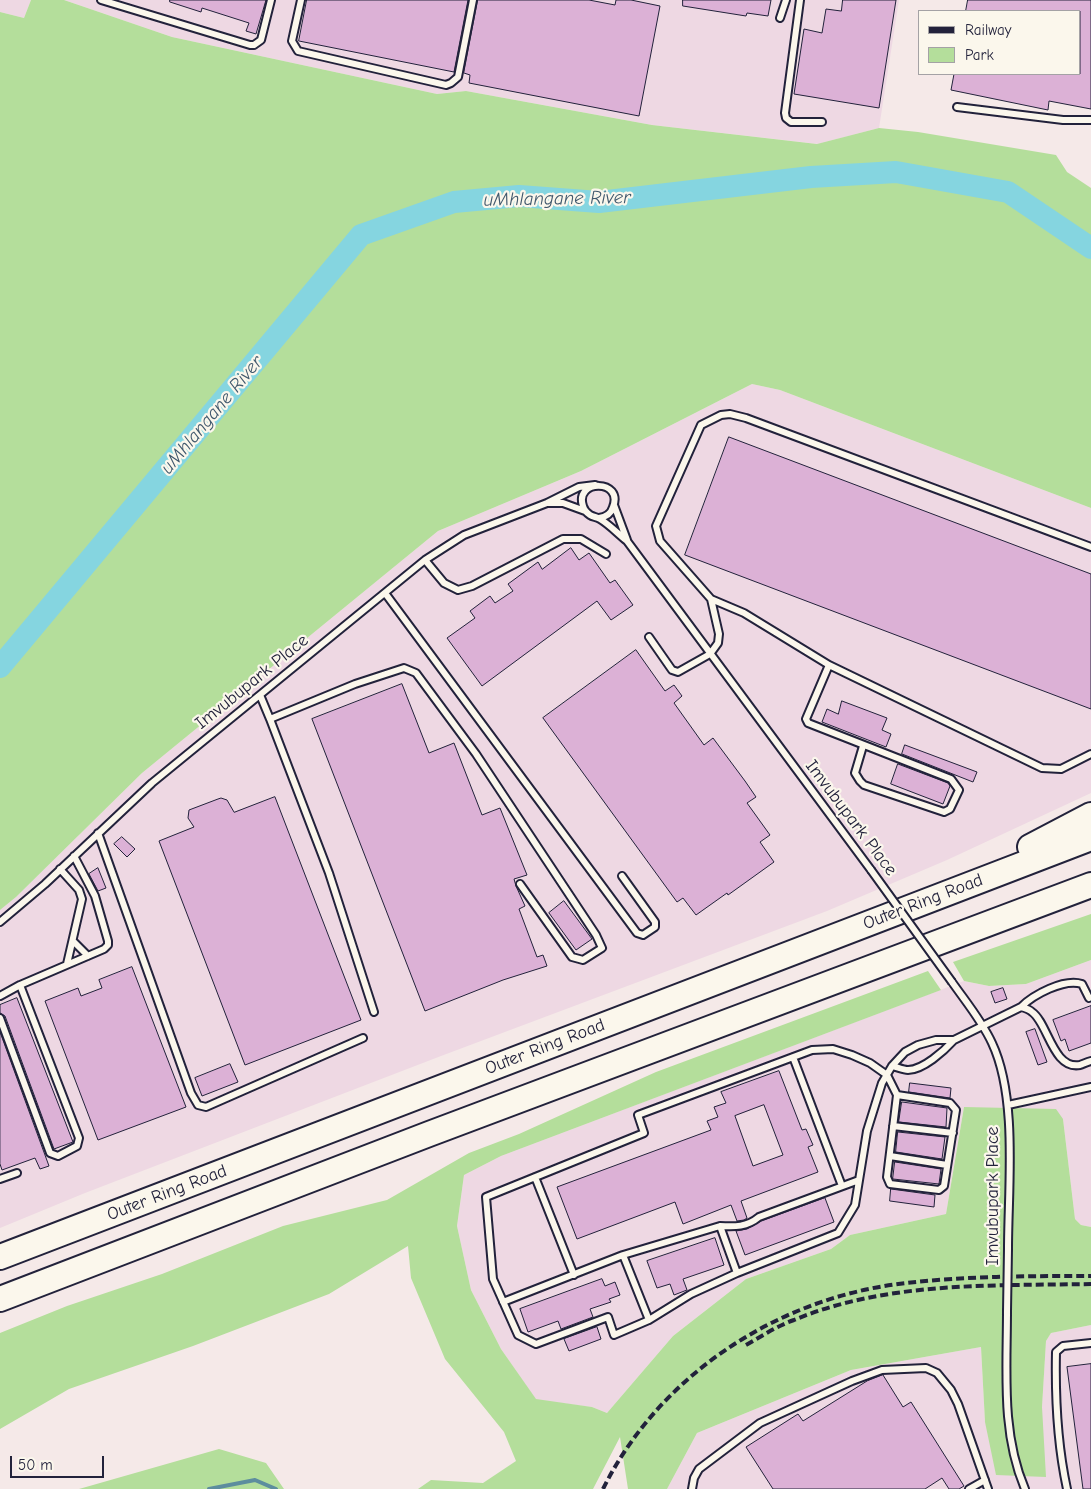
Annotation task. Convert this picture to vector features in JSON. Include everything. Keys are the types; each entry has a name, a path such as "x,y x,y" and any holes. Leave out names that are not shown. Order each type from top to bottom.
{"highway":[{"path":"940,895 1091,815"},
{"name":"Outer Ring Road","path":"0,1257 1091,838"},
{"path":"0,1299 1091,885"}],"lane":[{"path":"102,0 250,45 261,40 271,0"},
{"path":"301,0 292,41 298,51 446,85 452,83 458,77 473,0"},
{"path":"780,18 786,0"},
{"path":"800,0 785,113 786,118 791,122 822,122"},
{"path":"956,107 1063,120 1091,120"},
{"path":"1091,547 746,418 730,414 721,415 702,425 656,526 660,540 711,599 744,613 830,665 1042,768 1061,769 1091,754"},
{"path":"585,510 582,500 583,495 595,485"},
{"name":"Imvubupark Place","path":"0,922 60,869 152,782 425,560 464,535 547,503 579,487 595,485 606,487 613,494 614,505 627,541"},
{"name":"Imvubupark Place","path":"547,503 563,503 585,510 599,518 627,541 871,870 952,982 992,1043 1002,1074 1008,1105 1008,1427 1013,1455 1025,1489"},
{"path":"599,518 609,514 614,505"},
{"path":"425,560 444,583 458,590 472,586 563,539 581,539 606,554"},
{"path":"385,593 637,933 643,935 655,926 655,922 622,876"},
{"path":"649,637 675,671 680,671 710,654 718,643 719,634 711,599"},
{"path":"830,665 806,721 810,725 951,779 959,790 950,809 944,812 864,785 855,773 863,746"},
{"path":"270,719 355,684 404,668 416,673 476,754 520,818 596,934 602,948 583,960 577,960 572,957 520,884"},
{"path":"260,695 329,873 374,1012"},
{"path":"98,833 191,1093 198,1105 206,1107 363,1038"},
{"path":"0,996 67,964 104,950 108,945 95,896 74,856"},
{"path":"60,869 79,890 82,899 67,964"},
{"path":"73,941 88,956"},
{"path":"892,1066 909,1070 921,1065 937,1057 954,1040 1021,1007 1029,999 1045,991 1070,982 1082,984 1089,998"},
{"path":"0,1018 50,1153 58,1156 77,1146 79,1138 20,985"},
{"path":"1021,1007 1036,1015 1058,1054 1065,1061 1078,1066 1091,1061"},
{"path":"896,1095 952,1105 956,1110 944,1186 939,1190 892,1185 887,1177 896,1095 887,1075 870,1063 833,1049 812,1050 638,1115 644,1134 486,1197 493,1279 518,1335 536,1344 608,1317 614,1335 649,1320 691,1294 737,1273 838,1233 855,1205 867,1131 876,1098 887,1075 892,1066 905,1052 918,1045 936,1040 954,1040"},
{"path":"794,1057 842,1186"},
{"path":"1008,1105 1091,1087"},
{"path":"893,1126 952,1134"},
{"path":"890,1156 947,1165"},
{"path":"0,1179 17,1173"},
{"path":"535,1177 574,1275"},
{"path":"503,1302 623,1255 720,1226 736,1227 753,1222 759,1217 859,1180"},
{"path":"720,1226 737,1273"},
{"path":"623,1255 649,1320"},
{"path":"1067,1489 1060,1459 1055,1402 1056,1352 1063,1346 1091,1343"},
{"path":"692,1489 698,1469 760,1423 852,1381 882,1370 926,1368 938,1373 951,1390 958,1404 988,1489"},
{"path":"969,1489 985,1480"}],"shaded area":[{"path":"0,0 31,0 24,18 0,12"},
{"path":"64,0 899,0 879,128 818,144 652,125 466,91 437,94 172,37"},
{"path":"752,384 780,390 1091,508 1091,793 947,860 827,911 441,1056 85,1193 0,1228 0,910 16,897 142,773 438,531 581,471"},
{"path":"1091,960 1091,1227 1081,1225 1075,1219 1063,1119 964,1107 946,1214 850,1235 831,1249 746,1279 673,1336 607,1413 592,1407 536,1400 501,1349 471,1290 457,1226 464,1175 501,1156 964,981 989,986 1026,984"},
{"path":"1091,1325 1091,1489 667,1489 697,1433 851,1370 981,1347 985,1422 1042,1406 1046,1341 1051,1333"}],"green space":[{"path":"31,0 64,0 172,37 437,94 466,91 652,125 817,144 879,128 918,132 1056,155 1067,172 1091,188 1091,508 780,390 752,384 581,471 438,531 142,773 16,897 0,910 0,12 24,18"},
{"path":"1091,914 1091,960 1026,984 989,986 964,981 953,962"},
{"path":"928,971 941,990 501,1156 464,1175 457,1226 471,1290 501,1349 536,1399 592,1407 607,1413 673,1336 746,1279 831,1249 850,1235 946,1214 964,1107 1056,1109 1063,1119 1075,1219 1081,1225 1091,1227 1091,1325 1051,1333 1046,1341 1042,1407 1046,1477 996,1475 985,1422 981,1347 851,1370 697,1433 667,1489 628,1489 620,1437 593,1489 418,1489 431,1480 483,1483 516,1461 504,1432 445,1359 411,1278 408,1246 329,1294 193,1346 69,1389 0,1429 0,1333 67,1306 162,1274 283,1226 387,1200 469,1153 519,1134 656,1072"},
{"path":"219,1449 266,1463 284,1489 79,1489"}],"building":[{"path":"170,0 266,0 256,34 246,31 249,23 202,8 201,12 170,2"},
{"path":"307,0 468,0 454,72 299,41"},
{"path":"478,0 589,0 615,5 616,0 631,0 660,6 639,116 469,83 470,75 464,73"},
{"path":"683,0 771,0 768,16 747,13 746,16 683,6"},
{"path":"843,0 896,0 879,108 794,94 804,29 822,33 826,9 841,11"},
{"path":"968,0 1091,0 1091,109 1049,101 1048,110 951,90 954,75 1081,75 1081,10 966,10"},
{"path":"729,437 1091,574 1091,709 685,555"},
{"path":"571,548 579,560 589,553 610,583 615,580 633,605 611,620 597,601 482,686 447,638 475,618 470,611 490,596 495,603 513,591 508,584 538,562 542,569"},
{"path":"636,650 665,691 674,685 682,696 674,703 704,745 713,738 745,781 756,797 747,803 770,835 760,842 774,862 696,915 683,898 677,902 543,718"},
{"path":"402,684 429,753 454,743 482,815 500,808 527,875 514,879 525,906 519,909 537,957 543,955 547,966 503,980 425,1011 312,719"},
{"path":"842,701 887,718 882,730 891,734 886,747 822,722 827,709 838,714"},
{"path":"905,745 977,772 973,782 902,754"},
{"path":"898,764 948,783 950,786 943,804 891,784"},
{"path":"275,797 361,1020 245,1065 159,841 194,827 188,818 189,810 221,798 227,800 234,812"},
{"path":"122,837 135,849 127,857 114,844"},
{"path":"98,868 106,888 98,891 89,874"},
{"path":"564,901 592,939 576,950 549,913"},
{"path":"132,967 186,1107 98,1140 45,1001 78,988 81,996 102,988 99,980"},
{"path":"1003,988 1007,999 995,1003 991,992"},
{"path":"17,998 73,1142 54,1149 5,1016 0,1013 0,1005"},
{"path":"1091,1006 1091,1043 1069,1051 1065,1039 1061,1041 1053,1020"},
{"path":"1035,1029 1047,1062 1038,1065 1026,1032"},
{"path":"0,1032 49,1166 40,1169 35,1158 2,1170 0,1164"},
{"path":"230,1064 238,1082 202,1096 195,1078"},
{"path":"779,1071 802,1130 806,1129 813,1145 808,1147 818,1172 741,1201 747,1218 744,1220 737,1221 731,1205 683,1224 675,1202 577,1239 557,1187 711,1130 707,1121 718,1117 714,1107 726,1103 721,1092","holes":["764,1105 783,1155 753,1166 735,1116"]},
{"path":"910,1083 951,1088 950,1098 909,1092"},
{"path":"902,1102 947,1108 946,1127 899,1122"},
{"path":"898,1132 945,1137 942,1159 896,1152"},
{"path":"895,1162 941,1169 939,1184 893,1179"},
{"path":"891,1189 935,1195 934,1207 890,1201"},
{"path":"825,1198 834,1222 745,1255 736,1231 747,1229 761,1221"},
{"path":"715,1238 724,1265 683,1279 687,1290 674,1295 670,1284 657,1288 647,1261"},
{"path":"602,1279 605,1286 615,1282 620,1295 609,1299 611,1302 590,1309 593,1317 561,1329 558,1321 528,1332 520,1309"},
{"path":"597,1327 601,1339 569,1351 564,1339"},
{"path":"1091,1364 1091,1489 1083,1489 1067,1367"},
{"path":"883,1375 903,1407 911,1402 964,1486 959,1489 949,1489 942,1478 925,1489 773,1489 746,1447 798,1414 803,1421 867,1381"}],"waterway":[{"name":"uMhlangane River","path":"0,667 361,235 454,202 519,196 599,202 811,177 896,172 1008,192 1091,248"},
{"path":"209,1489 255,1480 276,1489"}],"railway":[{"path":"603,1489 627,1448 657,1410 690,1377 728,1348 769,1324 813,1305 859,1291 906,1283 1022,1276 1091,1276"},
{"path":"746,1345 788,1322 830,1307 866,1298 940,1288 1091,1284"}]}
